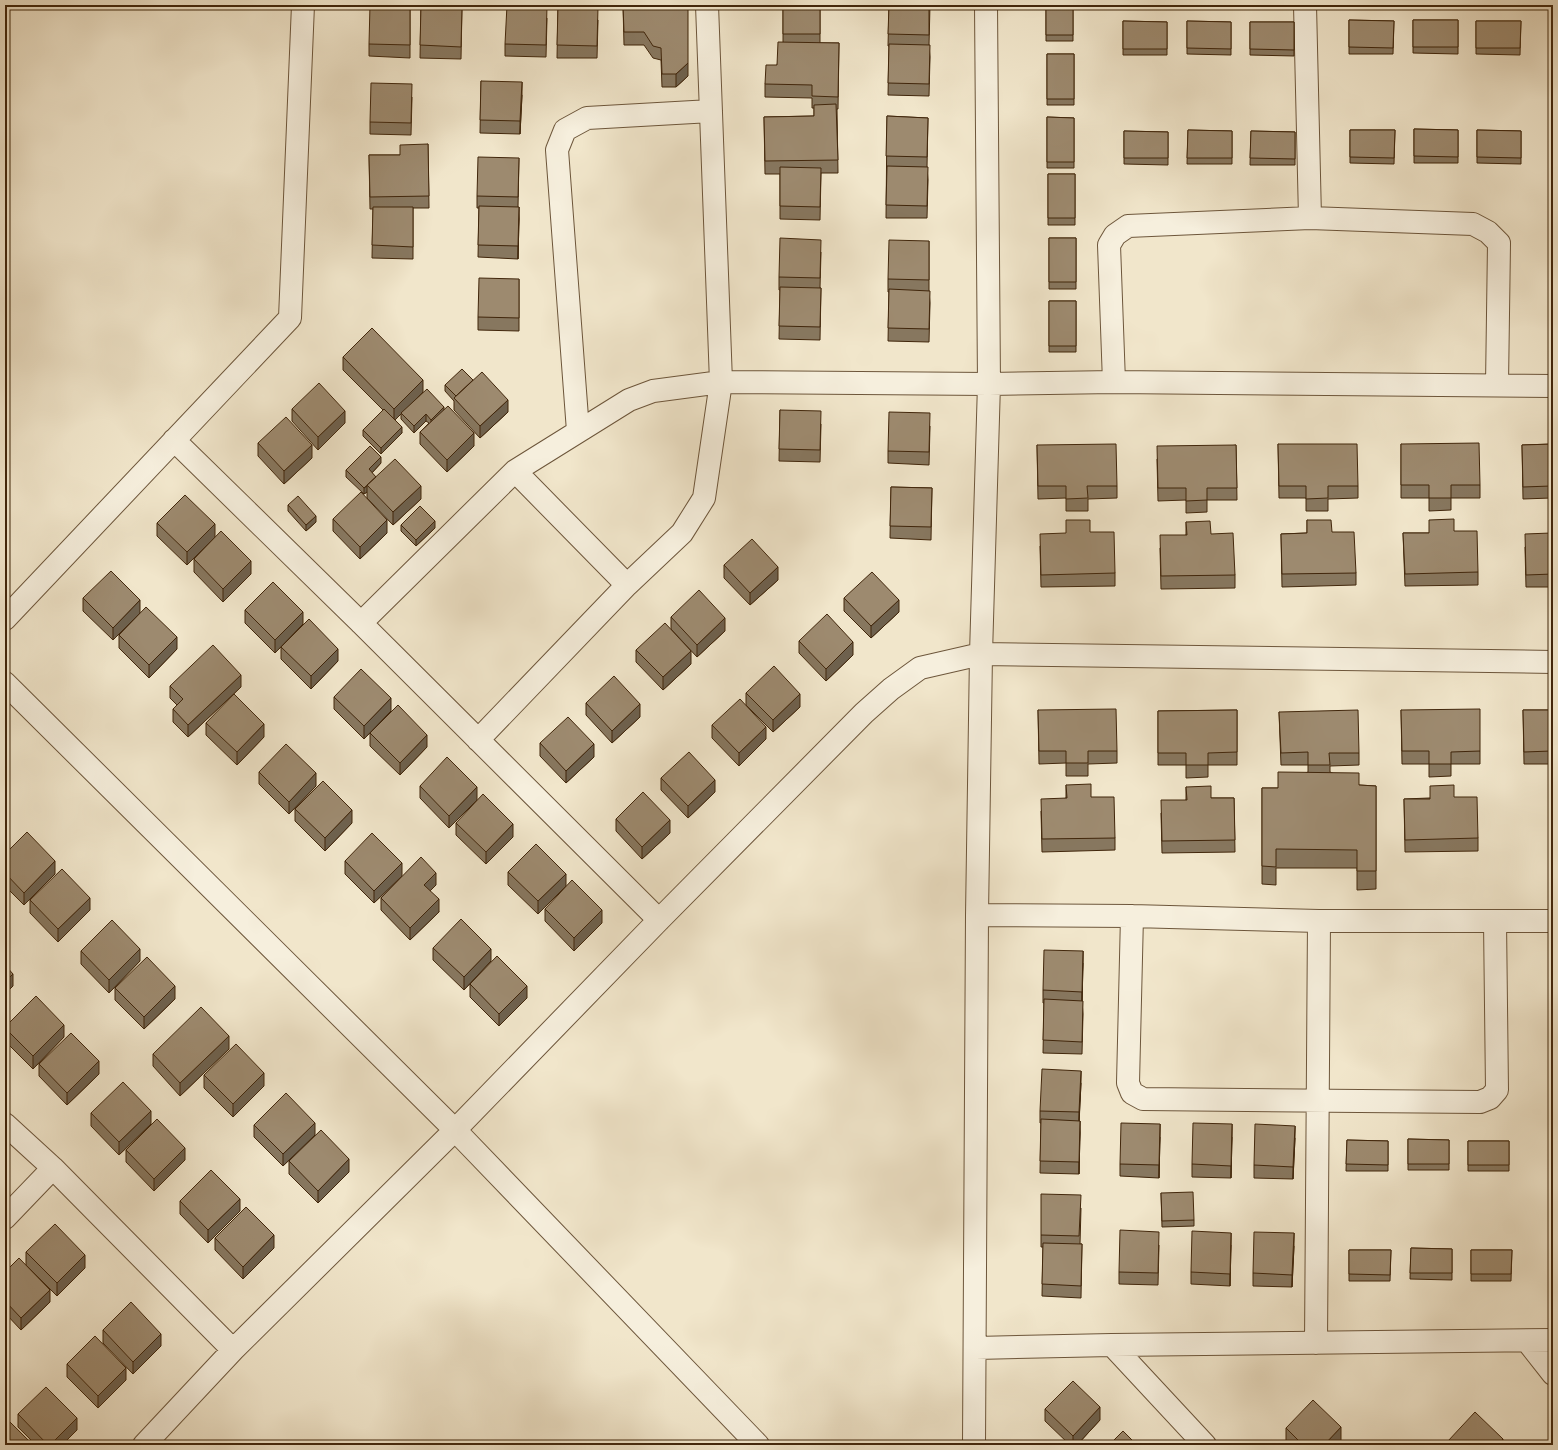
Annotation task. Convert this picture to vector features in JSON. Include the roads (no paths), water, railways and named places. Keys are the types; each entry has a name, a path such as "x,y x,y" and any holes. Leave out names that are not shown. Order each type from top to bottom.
{"street":[{"path":"5,619 290,318 303,5"},
{"path":"478,740 627,585 682,533 704,498 721,382 707,5"},
{"path":"974,1445 976,1348 977,915 981,654 989,384 986,5"},
{"path":"1305,5 1310,218"},
{"path":"578,431 557,150 565,130 587,118 711,111"},
{"path":"1114,382 1109,245 1115,235 1128,226 1310,218 1473,224 1488,232 1499,243 1497,385"},
{"path":"361,623 515,471 629,400 653,391 721,382 989,384 1114,382 1553,386"},
{"path":"174,440 361,623 659,920"},
{"path":"515,471 627,585"},
{"path":"144,1445 233,1350 455,1130 659,920 864,713 891,689 920,668 981,654 1553,662"},
{"path":"5,683 455,1130 758,1445"},
{"path":"977,915 1132,916 1319,921 1553,921"},
{"path":"1132,916 1128,1083 1132,1092 1142,1099 1480,1102 1490,1098 1497,1090 1495,921"},
{"path":"1316,1343 1319,921"},
{"path":"5,1124 53,1168 233,1350"},
{"path":"5,1218 53,1168"},
{"path":"976,1348 1553,1340"},
{"path":"1527,1341 1553,1374"},
{"path":"1112,1345 1204,1445"}]}
